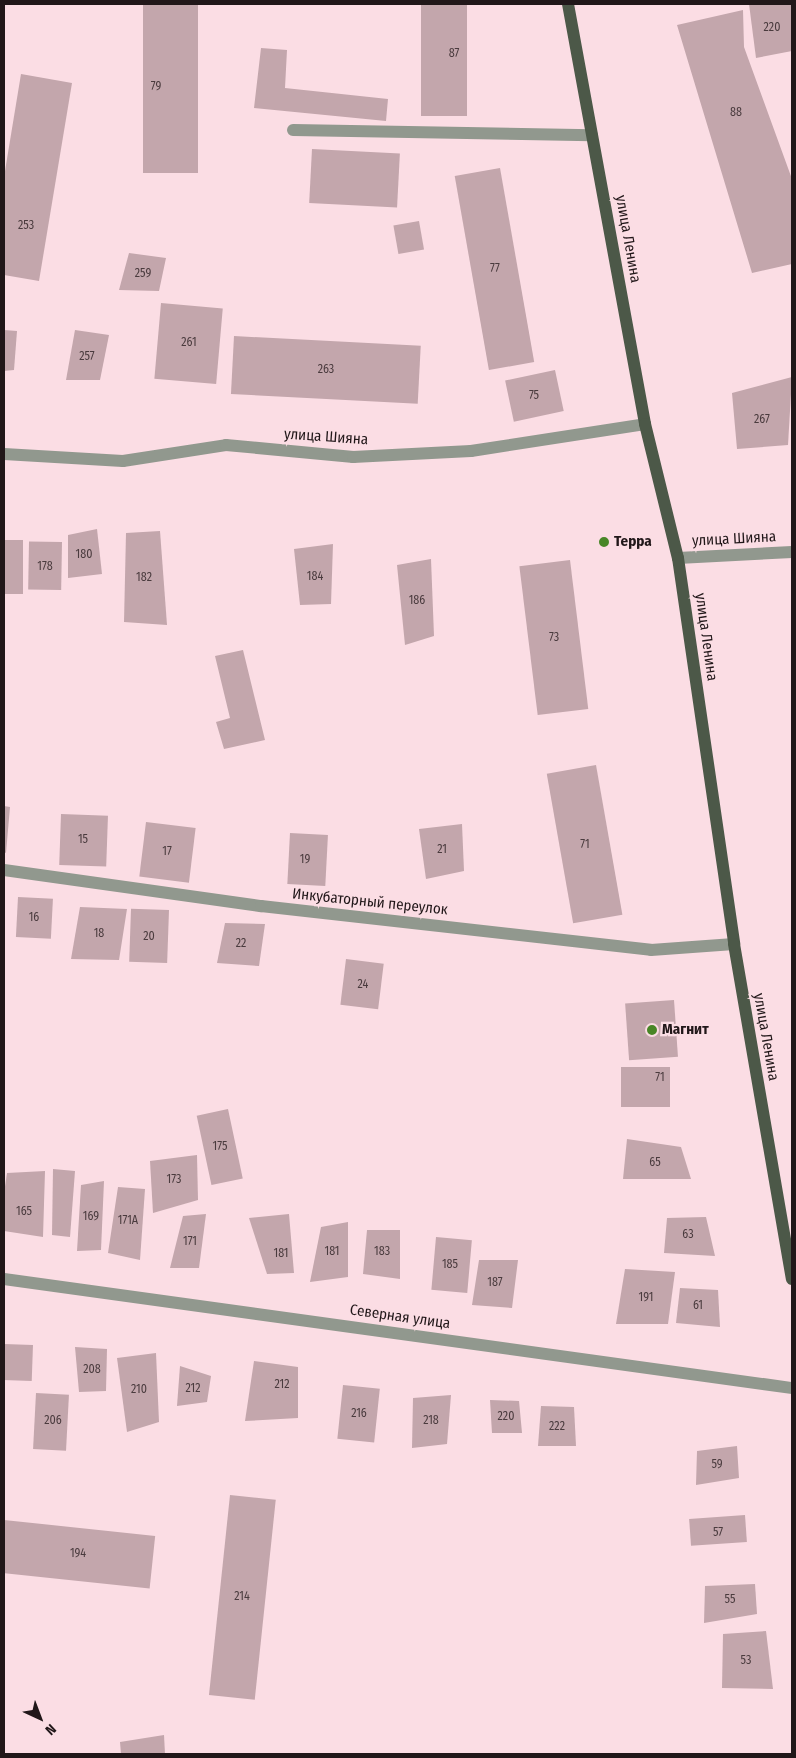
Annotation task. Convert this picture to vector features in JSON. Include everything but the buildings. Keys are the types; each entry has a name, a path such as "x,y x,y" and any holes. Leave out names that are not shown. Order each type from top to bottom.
{"main road":[{"name":"улица Ленина","path":"568,4 645,424 678,558 734,944 792,1279"}],"street":[{"path":"293,130 592,135"},
{"name":"улица Шияна","path":"4,454 123,461 226,444 353,457 471,451 645,424"},
{"name":"улица Шияна","path":"678,558 792,552"},
{"name":"Инкубаторный переулок","path":"4,870 261,906 652,950 734,944"},
{"name":"Северная улица","path":"4,1279 792,1388"}],"place":[{"name":"Терра","path":"604,542"},
{"name":"Магнит","path":"652,1030"}]}
